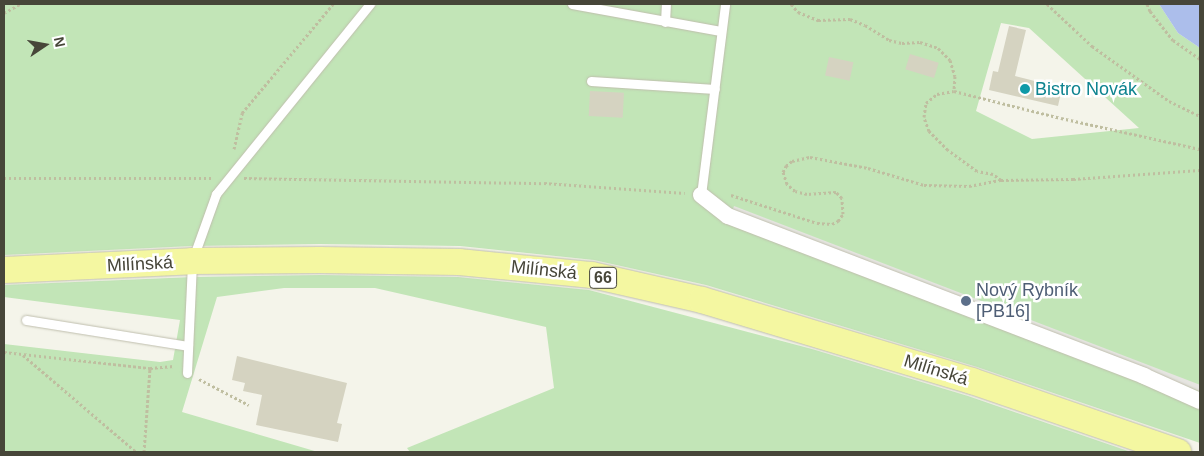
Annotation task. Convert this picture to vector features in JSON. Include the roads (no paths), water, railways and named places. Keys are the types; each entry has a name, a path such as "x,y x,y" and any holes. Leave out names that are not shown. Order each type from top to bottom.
{"main road":[{"name":"Milínská","path":"4,270 192,262 320,260 459,262 592,275 702,300 963,378 1178,452"}],"street":[{"path":"701,194 728,216 1134,373 1200,401"}],"lane":[{"path":"187,368 192,262 216,194 266,135 370,4"},
{"path":"572,4 721,32"},
{"path":"665,22 666,4"},
{"path":"701,194 724,4"},
{"path":"591,81 715,90"},
{"path":"26,320 188,346"}],"water":[{"path":"1159,4 1200,4 1200,48 1178,33"}],"place":[{"name":"Bistro Novák","path":"1025,89"},
{"name":"Nový Rybník [PB16]","path":"966,301"}]}
